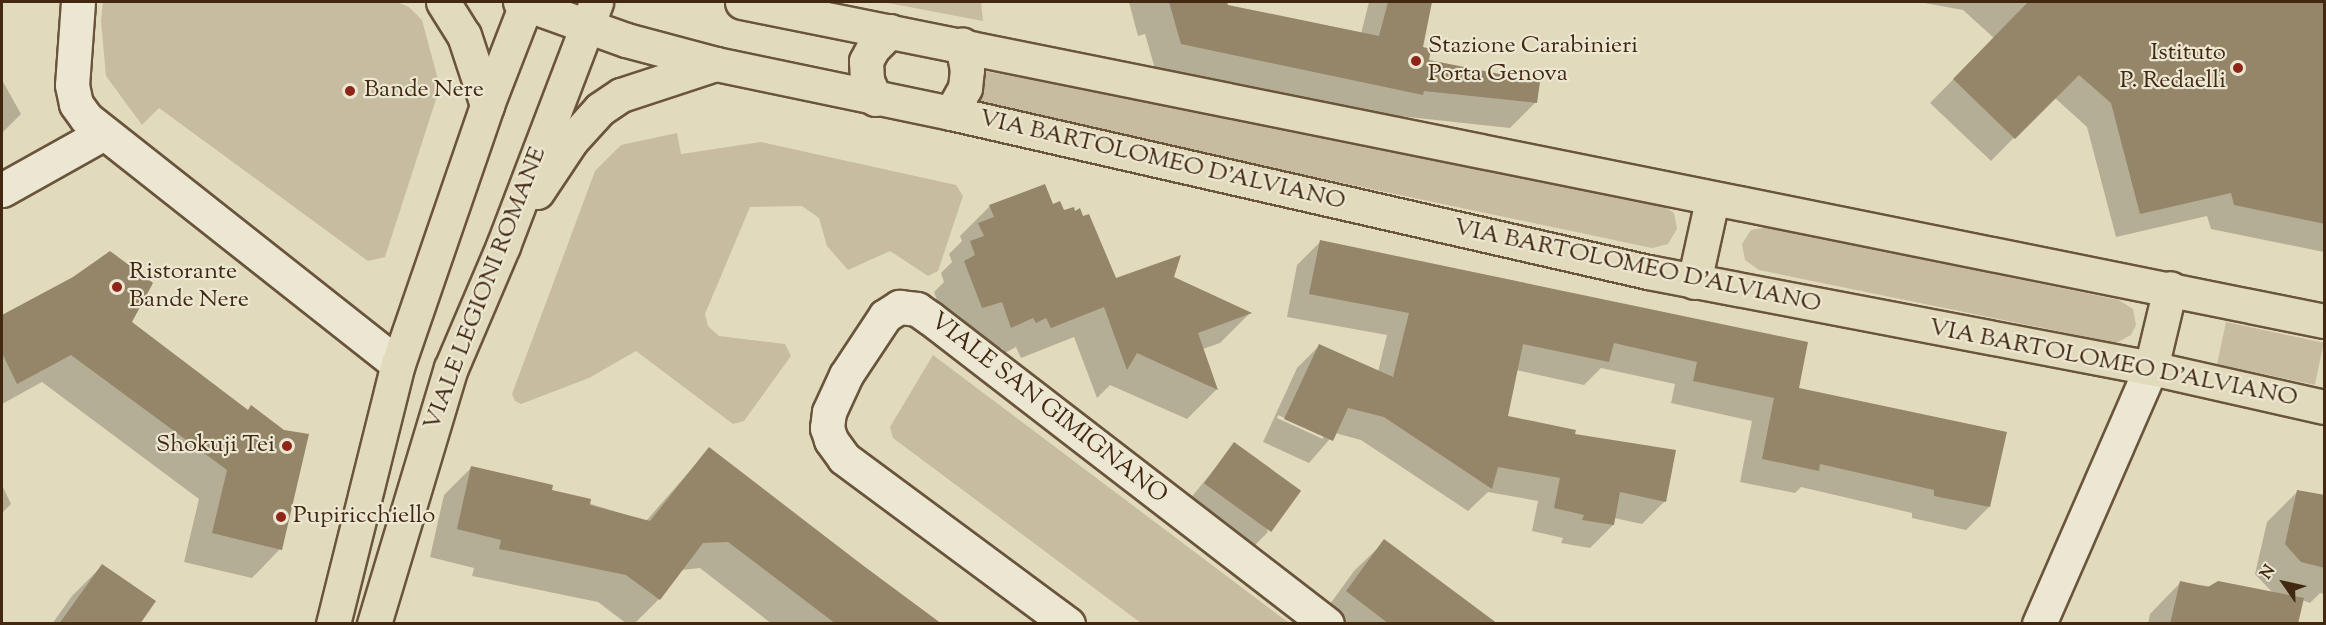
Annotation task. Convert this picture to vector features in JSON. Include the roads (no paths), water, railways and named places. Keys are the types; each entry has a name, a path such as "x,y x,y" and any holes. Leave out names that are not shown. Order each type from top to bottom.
{"main road":[{"path":"442,2 464,35 487,105"},
{"path":"525,2 591,14 716,64 875,99 951,113 965,88 967,70 962,44"},
{"name":"VIALE LEGIONI ROMANE","path":"333,624 398,364 525,2"},
{"path":"758,4 962,44 1712,200 2170,288 2325,321"},
{"name":"VIALE LEGIONI ROMANE","path":"374,624 451,368 503,246 591,14"},
{"path":"875,99 867,80 866,61 873,48 890,31"},
{"path":"503,246 571,141 600,109 621,95 716,64"},
{"name":"VIA BARTOLOMEO D'ALVIANO","path":"951,113 1694,282 2151,368 2325,407"},
{"path":"1694,282 1712,200"},
{"path":"2151,368 2170,288"}],"street":[{"path":"78,2 72,85 76,104 102,134 398,364"},
{"path":"2,190 102,134"},
{"name":"VIALE SAN GIMIGNANO","path":"1068,624 844,458 827,428 829,412 846,375 885,316 899,307 918,309 1327,624"},
{"path":"2039,624 2151,368"}],"place":[{"name":"Stazione Carabinieri Porta Genova","path":"1416,61"},
{"name":"Istituto P. Redaelli","path":"2238,68"},
{"name":"Bande Nere","path":"350,91"},
{"name":"Ristorante Bande Nere","path":"117,287"},
{"name":"Shokuji Tei","path":"287,446"},
{"name":"Pupiricchiello","path":"281,517"}]}
